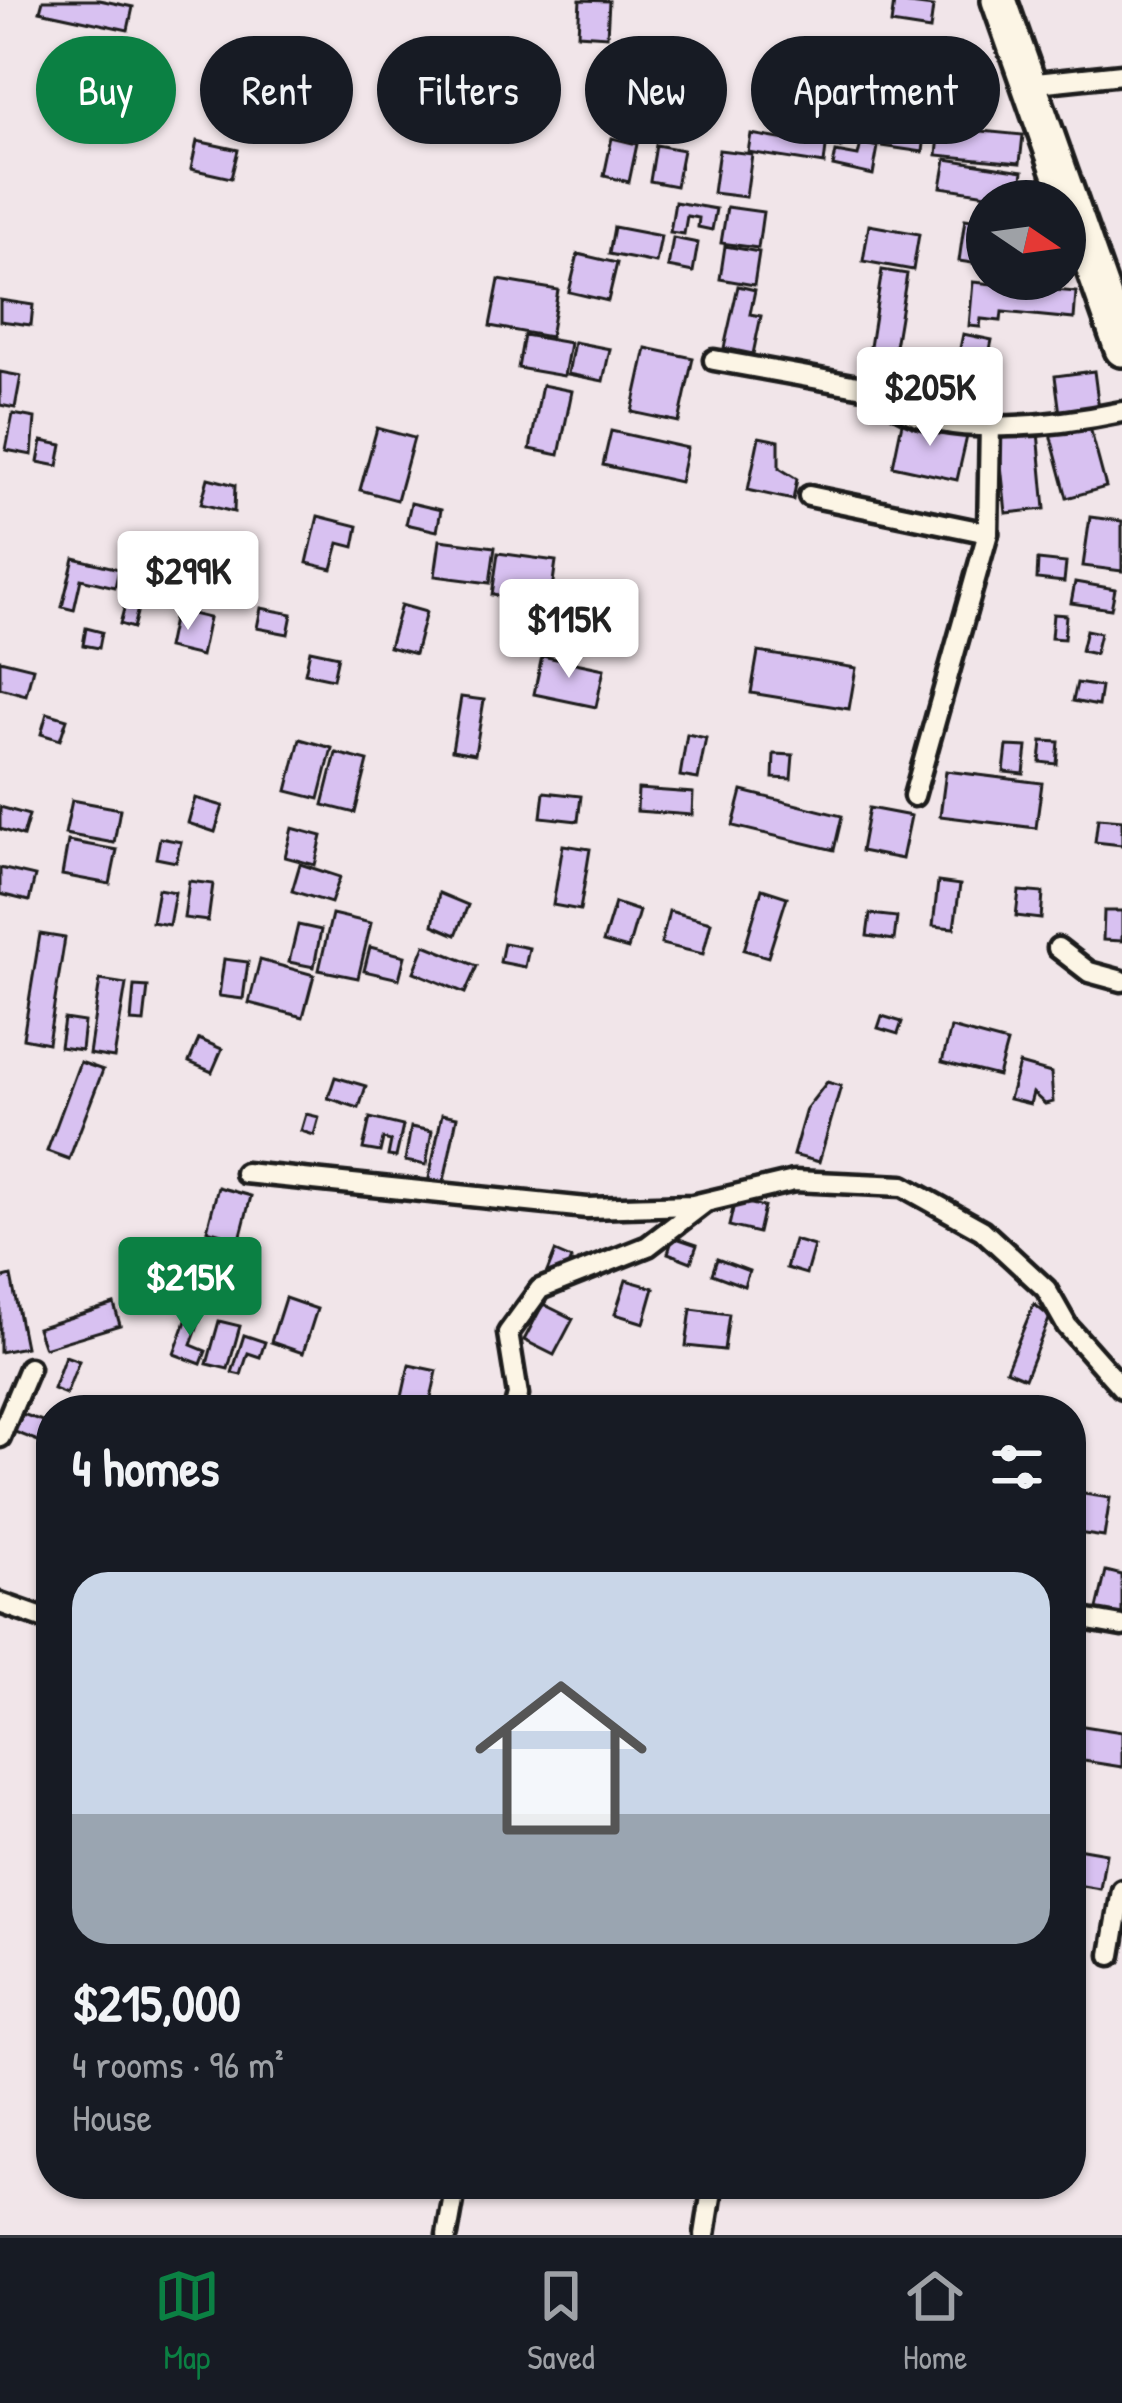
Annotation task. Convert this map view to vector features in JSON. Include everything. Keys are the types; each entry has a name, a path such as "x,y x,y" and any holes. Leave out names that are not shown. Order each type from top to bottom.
{"highway":[{"path":"999,0 1122,349"}],"street":[{"path":"1027,84 1105,71 1122,74"},
{"path":"715,360 880,390 898,408 946,421 1077,422 1122,412"},
{"path":"914,796 988,533 990,424"},
{"path":"809,496 988,533"},
{"path":"1058,948 1089,972 1122,981"},
{"path":"245,1173 587,1208 707,1201 794,1180 903,1186 982,1230 1046,1289 1067,1326 1122,1388"},
{"path":"518,1395 508,1333 540,1289 648,1246 707,1201"},
{"path":"0,1437 28,1367"},
{"path":"0,1603 36,1616"},
{"path":"1086,1619 1122,1625"},
{"path":"1111,1955 1122,1890"},
{"path":"447,2235 453,2199"},
{"path":"705,2235 711,2199"}],"building":[{"path":"43,0 99,0 133,7 128,30 40,11"},
{"path":"580,0 609,1 607,36 578,34"},
{"path":"894,2 933,7 930,30 891,24"},
{"path":"1000,133 1023,135 1020,163 937,155 938,144 1000,144"},
{"path":"751,134 751,144 826,147 824,164 748,152"},
{"path":"197,141 238,150 231,178 191,169"},
{"path":"611,144 637,144 629,182 604,176"},
{"path":"861,144 878,147 873,175 833,166 836,152 858,156"},
{"path":"882,144 924,144 923,152"},
{"path":"656,145 683,150 676,186 650,181"},
{"path":"719,150 752,154 746,197 713,193"},
{"path":"946,159 1023,171 1022,180 966,180 966,191 941,187"},
{"path":"675,202 716,209 712,230 698,227 699,218 687,216 684,234 670,232"},
{"path":"727,207 763,212 758,248 721,243"},
{"path":"965,219 966,219 966,262 959,261"},
{"path":"869,225 919,234 913,270 863,261"},
{"path":"614,227 661,236 656,263 609,254"},
{"path":"673,238 698,243 693,272 668,267"},
{"path":"725,246 759,252 754,285 720,279"},
{"path":"578,254 617,263 608,301 569,292"},
{"path":"882,270 907,274 889,383 865,379"},
{"path":"499,280 558,290 550,337 490,326"},
{"path":"738,286 755,290 750,314 761,316 753,354 724,348"},
{"path":"0,300 33,305 31,325 0,321"},
{"path":"971,300 1075,300 1074,319 1002,312 1001,321 981,319 980,327 969,326"},
{"path":"963,334 992,340 977,412 948,406"},
{"path":"524,335 570,343 564,376 518,368"},
{"path":"574,342 610,349 603,381 568,374"},
{"path":"646,348 693,358 679,422 632,412"},
{"path":"914,357 941,363 931,410 903,404"},
{"path":"1094,371 1099,409 1060,414 1055,376"},
{"path":"0,372 21,376 15,408 0,405"},
{"path":"542,385 572,391 559,455 530,449"},
{"path":"13,414 35,418 32,455 6,450"},
{"path":"903,418 968,432 957,480 893,466"},
{"path":"1088,420 1106,487 1067,498 1049,430"},
{"path":"377,428 414,438 397,500 360,490"},
{"path":"611,431 687,448 680,482 603,465"},
{"path":"1038,432 1045,509 1006,513 998,436"},
{"path":"759,437 779,441 779,468 797,479 793,500 748,490"},
{"path":"42,441 62,445 58,466 38,462"},
{"path":"208,478 235,485 234,512 201,504"},
{"path":"411,503 441,510 437,531 406,524"},
{"path":"318,516 358,526 354,547 339,543 332,569 307,563"},
{"path":"1090,517 1122,521 1122,571 1083,566"},
{"path":"440,540 495,547 490,583 435,576"},
{"path":"498,553 556,561 550,603 492,595"},
{"path":"74,558 119,569 115,587 81,579 74,610 62,607"},
{"path":"1038,560 1066,563 1064,582 1037,579"},
{"path":"134,571 147,574 133,628 120,624"},
{"path":"1075,582 1115,589 1111,609 1071,603"},
{"path":"401,605 426,612 415,654 389,647"},
{"path":"261,608 292,614 288,634 257,628"},
{"path":"175,610 209,618 201,656 167,648"},
{"path":"1053,614 1066,615 1064,639 1051,638"},
{"path":"86,628 102,632 99,648 83,645"},
{"path":"1086,630 1100,633 1095,654 1081,651"},
{"path":"310,650 338,656 333,679 305,673"},
{"path":"758,652 856,668 849,709 751,693"},
{"path":"542,656 604,669 596,707 534,694"},
{"path":"0,660 33,668 26,695 0,688"},
{"path":"1077,683 1101,687 1098,706 1073,701"},
{"path":"461,697 484,700 475,754 452,750"},
{"path":"47,713 67,719 60,740 41,734"},
{"path":"687,734 706,738 698,779 680,776"},
{"path":"300,739 332,748 319,799 287,791"},
{"path":"1042,741 1059,742 1057,764 1040,762"},
{"path":"1007,746 1027,747 1024,774 1004,772"},
{"path":"336,753 368,761 355,813 323,805"},
{"path":"774,754 793,755 791,779 773,778"},
{"path":"946,771 1042,783 1036,828 940,816"},
{"path":"638,789 693,793 692,815 637,811"},
{"path":"742,791 842,816 834,850 733,826"},
{"path":"544,792 581,796 578,821 541,817"},
{"path":"195,798 223,806 215,832 188,823"},
{"path":"72,800 120,809 114,843 65,834"},
{"path":"0,807 29,815 23,836 0,829"},
{"path":"869,808 911,816 902,859 861,851"},
{"path":"1098,818 1122,820 1122,845 1095,842"},
{"path":"292,828 322,836 315,865 285,857"},
{"path":"160,838 181,842 176,862 156,858"},
{"path":"68,841 117,850 110,884 62,875"},
{"path":"563,845 590,849 580,910 553,905"},
{"path":"300,864 340,877 331,903 292,891"},
{"path":"0,868 35,876 29,901 0,894"},
{"path":"189,881 213,884 208,921 184,918"},
{"path":"938,882 960,885 954,928 933,926"},
{"path":"158,889 175,892 169,925 152,922"},
{"path":"762,889 787,897 768,957 744,950"},
{"path":"1019,891 1043,893 1041,919 1016,916"},
{"path":"439,893 468,905 456,935 433,925"},
{"path":"615,903 639,911 628,949 603,942"},
{"path":"669,911 711,922 703,954 661,944"},
{"path":"1104,911 1122,911 1122,941 1103,940"},
{"path":"332,914 371,923 358,978 319,970"},
{"path":"870,914 897,917 894,940 867,936"},
{"path":"298,925 321,930 314,967 289,962"},
{"path":"40,934 65,938 48,1043 23,1038"},
{"path":"504,943 529,948 525,967 500,962"},
{"path":"425,945 477,966 465,993 414,972"},
{"path":"370,947 405,956 399,979 364,971"},
{"path":"224,959 248,962 243,999 219,996"},
{"path":"260,960 314,975 303,1017 249,1003"},
{"path":"100,980 126,984 114,1058 89,1054"},
{"path":"134,986 148,987 144,1022 131,1021"},
{"path":"882,1016 902,1022 898,1034 878,1028"},
{"path":"64,1019 84,1022 81,1050 60,1047"},
{"path":"951,1028 1007,1043 998,1076 942,1062"},
{"path":"199,1039 222,1049 212,1072 189,1062"},
{"path":"80,1062 103,1070 69,1159 47,1151"},
{"path":"1019,1064 1051,1073 1053,1102 1045,1104 1033,1093 1030,1104 1009,1099"},
{"path":"335,1077 366,1086 359,1108 328,1098"},
{"path":"827,1082 841,1086 819,1162 793,1155 806,1109"},
{"path":"306,1114 319,1117 314,1135 301,1131"},
{"path":"442,1114 457,1117 443,1186 428,1183"},
{"path":"370,1118 403,1126 396,1157 388,1156 391,1141 383,1139 380,1152 363,1149"},
{"path":"411,1127 432,1131 426,1165 405,1161"},
{"path":"218,1187 251,1196 240,1239 207,1230"},
{"path":"735,1200 764,1207 758,1233 729,1226"},
{"path":"673,1237 697,1245 691,1262 668,1253"},
{"path":"794,1240 814,1246 806,1274 786,1268"},
{"path":"555,1252 571,1259 563,1279 547,1272"},
{"path":"717,1259 749,1271 744,1286 712,1274"},
{"path":"11,1276 25,1347 0,1352 0,1279"},
{"path":"626,1280 654,1288 644,1323 615,1314"},
{"path":"285,1298 317,1309 303,1353 271,1342"},
{"path":"114,1304 120,1325 44,1348 37,1328"},
{"path":"543,1304 573,1319 554,1355 524,1340"},
{"path":"1034,1304 1050,1317 1025,1378 1006,1370"},
{"path":"191,1307 203,1312 191,1345 206,1351 201,1364 174,1354"},
{"path":"691,1309 729,1314 724,1350 686,1346"},
{"path":"219,1321 240,1326 228,1369 207,1364"},
{"path":"244,1335 265,1342 260,1357 248,1353 241,1375 232,1373"},
{"path":"65,1356 79,1361 66,1394 53,1389"},
{"path":"409,1365 437,1371 432,1395 402,1395"},
{"path":"14,1411 36,1419 36,1440 7,1429"},
{"path":"1086,1494 1110,1498 1104,1537 1086,1534"},
{"path":"1106,1571 1122,1575 1122,1619 1096,1613"},
{"path":"1086,1726 1122,1732 1122,1767 1086,1761"},
{"path":"1086,1850 1106,1853 1100,1889 1086,1887"}]}
